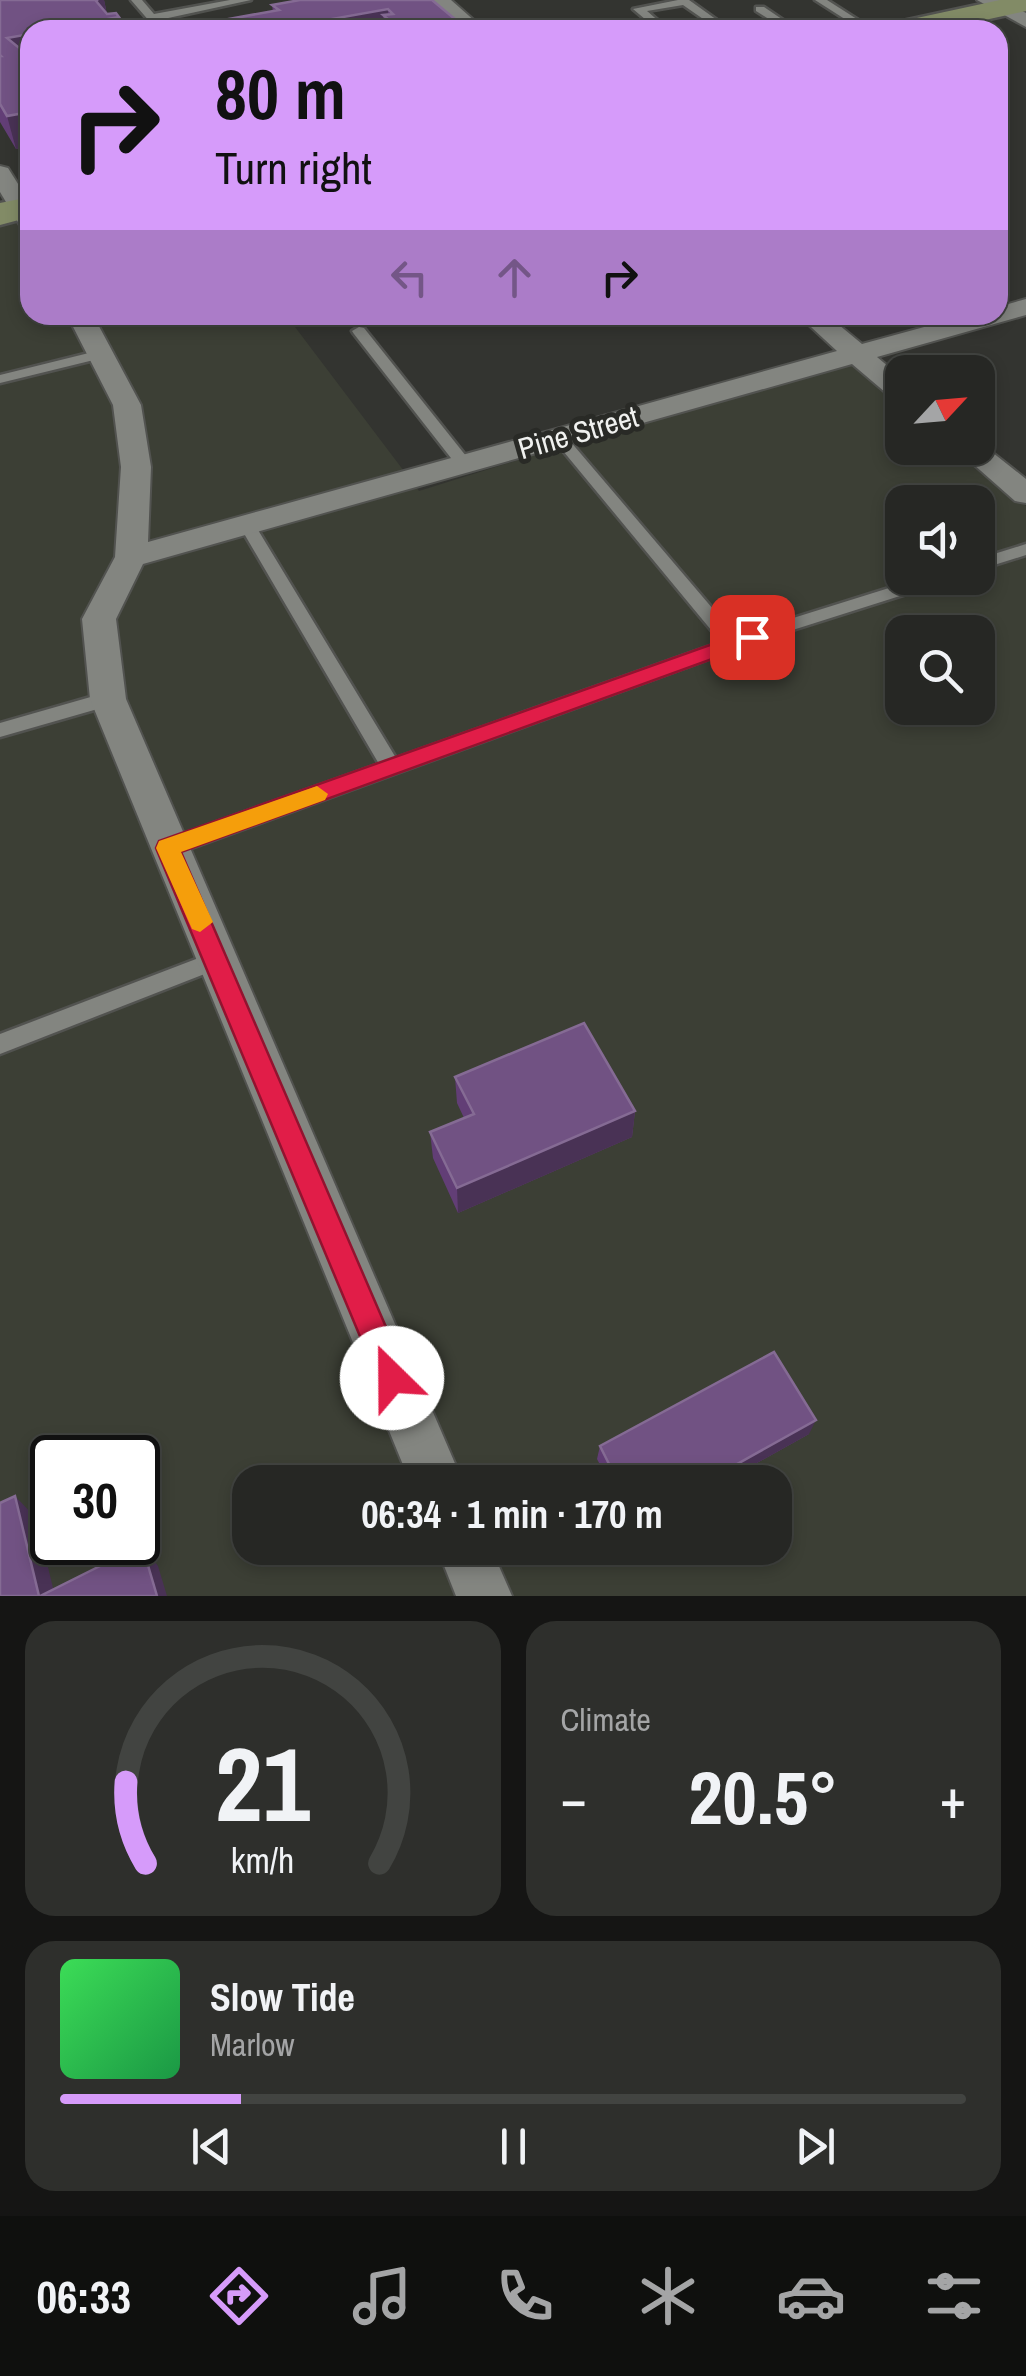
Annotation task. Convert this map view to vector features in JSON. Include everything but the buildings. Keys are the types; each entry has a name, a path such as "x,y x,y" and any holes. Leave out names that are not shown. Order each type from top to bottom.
{"main road":[{"path":"949,20 1010,8"}],"street":[{"path":"439,0 464,20"},
{"path":"0,173 20,211"},
{"path":"85,325 127,404 136,467 130,557 99,619 108,698 429,1465"},
{"path":"824,325 885,378"},
{"name":"Pine Street","path":"130,557 961,325"},
{"path":"991,465 1026,494"},
{"path":"471,1565 484,1596"}],"lane":[{"path":"136,0 152,18 246,0"},
{"path":"820,0 852,20"},
{"path":"652,20 638,9 685,2 711,20"},
{"path":"760,9 777,20"},
{"path":"359,332 464,464"},
{"path":"0,379 101,354"},
{"path":"559,438 733,644"},
{"path":"247,525 390,768"},
{"path":"995,559 1026,549"},
{"path":"168,848 733,644 885,595"},
{"path":"0,730 108,698"},
{"path":"0,1044 217,960"}],"shaded area":[{"path":"20,220 20,325 294,325 419,491 847,357 885,389 885,465 977,465 1026,506 1026,1596 0,1596 0,225"}],"slow traffic":[{"path":"200,922 168,848 317,794"}],"route":[{"path":"392,1378 168,848 752,637"}]}
